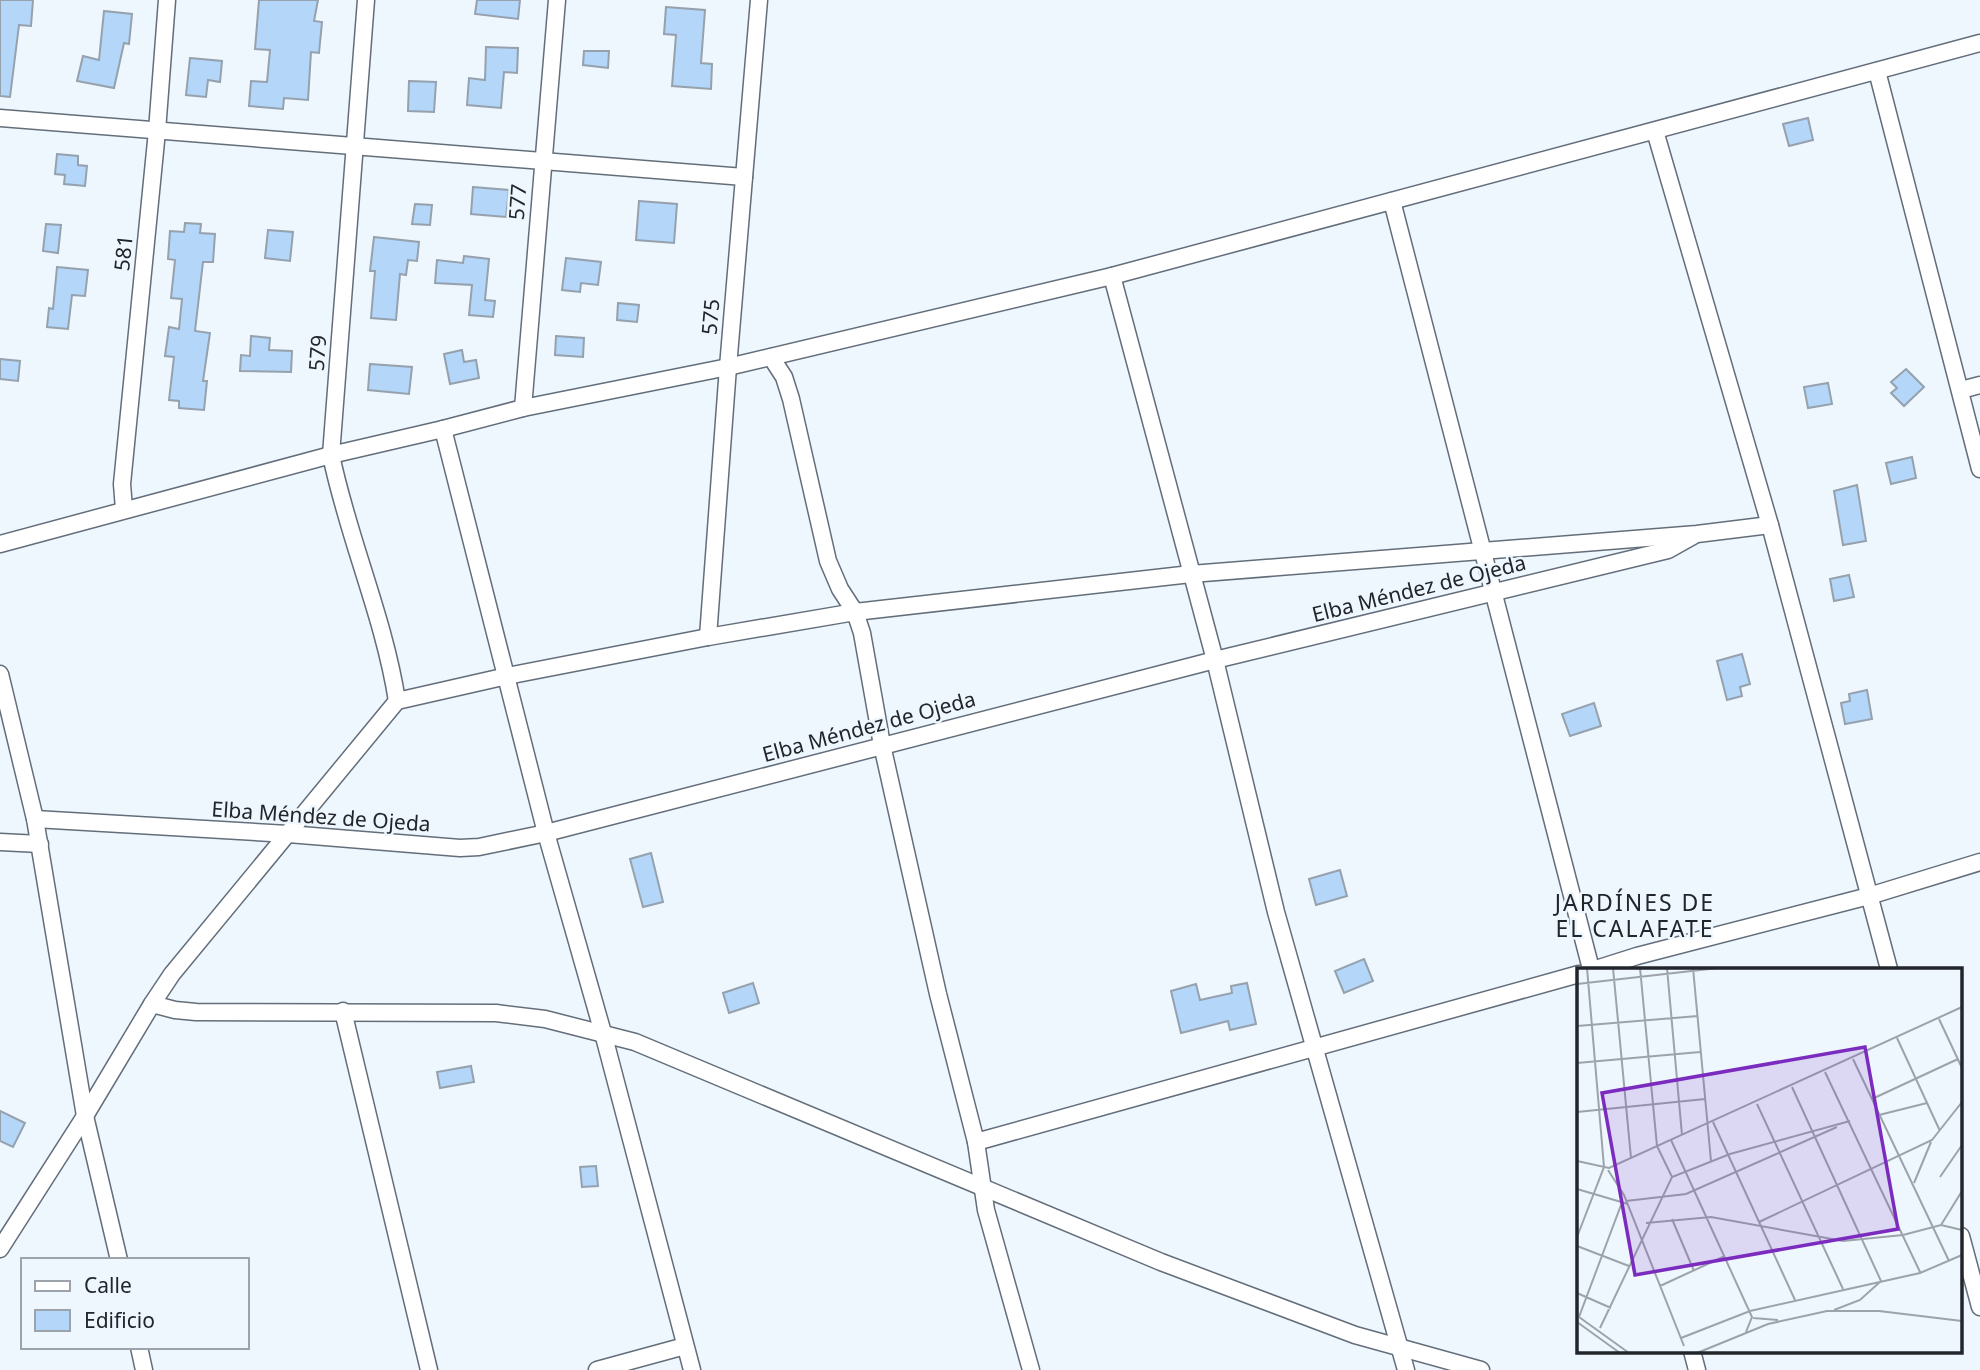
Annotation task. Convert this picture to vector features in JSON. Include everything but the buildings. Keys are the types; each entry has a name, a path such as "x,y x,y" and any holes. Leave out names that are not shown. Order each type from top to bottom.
{"street":[{"name":"581","path":"124,509 122,484 157,131 167,0"},
{"name":"579","path":"366,0 331,455 339,495 390,658 397,701"},
{"name":"577","path":"523,408 557,0"},
{"name":"575","path":"708,637 727,367 759,0"},
{"path":"0,544 331,455 523,408 727,367 1112,276 1980,43"},
{"path":"1877,71 1980,469"},
{"path":"0,118 744,177"},
{"path":"1655,131 1769,525 1889,968"},
{"path":"1392,201 1594,968"},
{"path":"1112,276 1215,660 1276,912 1406,1370"},
{"path":"771,357 784,377 791,399 828,561 840,589 855,612 862,633 882,745 938,994 976,1142 981,1186 1031,1370"},
{"path":"1961,390 1980,385"},
{"path":"443,429 546,833 603,1033 692,1370"},
{"path":"0,1249 85,1116 152,1004 193,948 397,701 507,676 855,612 1191,574 1697,534 1769,525"},
{"name":"Elba Méndez de Ojeda","path":"35,819 288,834 460,848 479,847 546,833 1215,660 1668,550 1697,534"},
{"path":"0,674 35,819 85,1116 119,1258"},
{"path":"0,842 40,845"},
{"path":"1597,968 1869,896 1980,862"},
{"path":"976,1142 1577,975"},
{"path":"152,1004 196,1012 496,1013 545,1019 603,1033 671,1055 1161,1262 1354,1335 1481,1370"},
{"path":"343,1011 429,1370"},
{"path":"1962,1240 1980,1307"},
{"path":"597,1370 685,1346"},
{"path":"139,1349 144,1370"},
{"path":"1692,1352 1697,1370"}],"district":[{"name":"JARDÍNES DE EL CALAFATE","path":"1635,916"}]}
